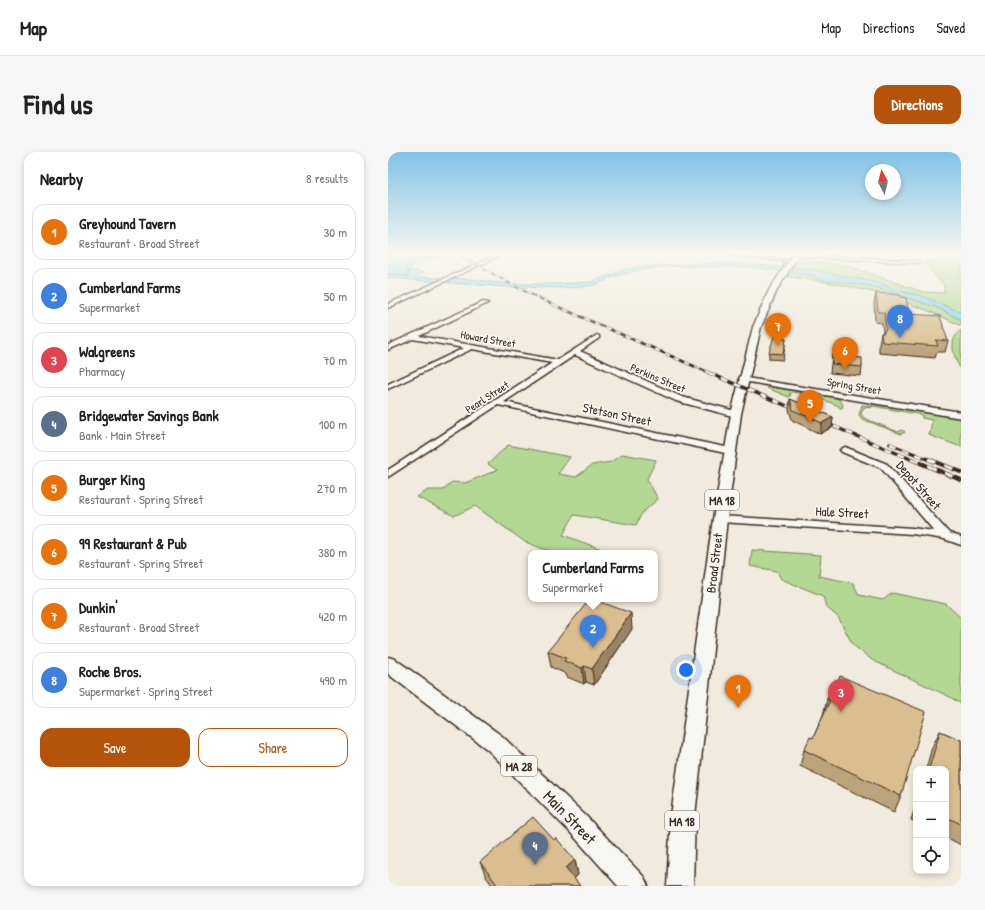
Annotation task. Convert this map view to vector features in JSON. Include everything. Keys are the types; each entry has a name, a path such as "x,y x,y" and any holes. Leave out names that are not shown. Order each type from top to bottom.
{"main road":[{"name":"Broad Street","path":"680,886 683,816 720,518 730,451 743,379 752,341 760,318 776,287"},
{"name":"Main Street","path":"388,664 495,743 573,819 634,886"}],"street":[{"path":"388,306 429,287"},
{"path":"388,348 485,303"},
{"name":"Howard Street","path":"413,337 559,362"},
{"name":"Pearl Street","path":"388,474 499,403 596,337"},
{"path":"388,388 471,347"},
{"name":"Perkins Street","path":"575,352 668,395 701,406 736,414"},
{"name":"Spring Street","path":"743,379 961,415"},
{"name":"Stetson Street","path":"499,403 730,451"},
{"name":"Depot Street","path":"845,450 884,466 945,536"},
{"name":"Hale Street","path":"720,518 906,530 945,536 961,542"}],"green space":[{"path":"851,287 909,287 923,292 944,293 944,287 961,287 961,326 896,299"},
{"path":"961,330 961,370 954,354 953,344 954,339"},
{"path":"771,387 833,397 840,400 843,405 842,408 840,408 839,406 816,397 793,392 789,394 791,395 789,397 767,388"},
{"path":"874,404 961,418 961,447 929,435 928,433 930,433 932,420 922,418 922,415 873,406 871,408 864,407 861,414 864,418 898,432 902,430 905,432 901,434 862,419 859,415 862,405 872,406"},
{"path":"508,445 570,457 558,474 576,477 592,465 611,462 622,454 656,460 647,479 658,499 642,513 636,525 574,515 563,535 604,550 547,550 525,542 475,506 454,516 417,497 428,490 443,490 452,482 465,483 497,470 488,464"},
{"path":"752,550 821,555 819,576 853,583 859,595 883,600 892,593 946,604 961,618 961,704 950,697 872,660 853,645 838,617 826,607 823,596 781,579 777,571 750,566"}],"water":[{"path":"520,287 574,287 564,288"},
{"path":"875,287 889,287 898,291 919,295 961,312 961,320 938,308"}],"building":[{"path":"876,293 900,295 900,297 906,298 909,314 940,316 948,341 936,340 938,346 882,342 881,333 884,333 884,330 886,330 884,312 878,312"},
{"path":"774,336 786,339 783,354 769,353"},
{"path":"832,355 862,358 862,367 832,364"},
{"path":"790,399 833,417 822,423 793,410"},
{"path":"588,602 600,602 631,613 592,669 584,666 582,668 564,661 566,658 548,651"},
{"path":"840,676 926,712 901,796 804,750 810,737 813,738 830,700 827,699 832,687 835,688"},
{"path":"940,731 961,740 961,824 949,818 949,766 930,766"},
{"path":"533,817 554,840 556,838 575,860 566,868 580,886 498,886 480,862"}],"railway":[{"path":"517,287 556,306"},
{"path":"554,305 712,374"},
{"path":"709,373 799,411"},
{"path":"821,421 913,460"},
{"path":"890,444 930,460"},
{"path":"911,459 961,480"},
{"path":"928,459 961,472"}],"place":[{"name":"Roche Bros.","path":"900,338"},
{"name":"Dunkin'","path":"778,346"},
{"name":"99 Restaurant & Pub","path":"845,370"},
{"name":"Burger King","path":"810,423"},
{"name":"Cumberland Farms","path":"593,648"},
{"name":"Greyhound Tavern","path":"738,708"},
{"name":"Walgreens","path":"841,712"},
{"name":"Bridgewater Savings Bank","path":"535,865"}]}
